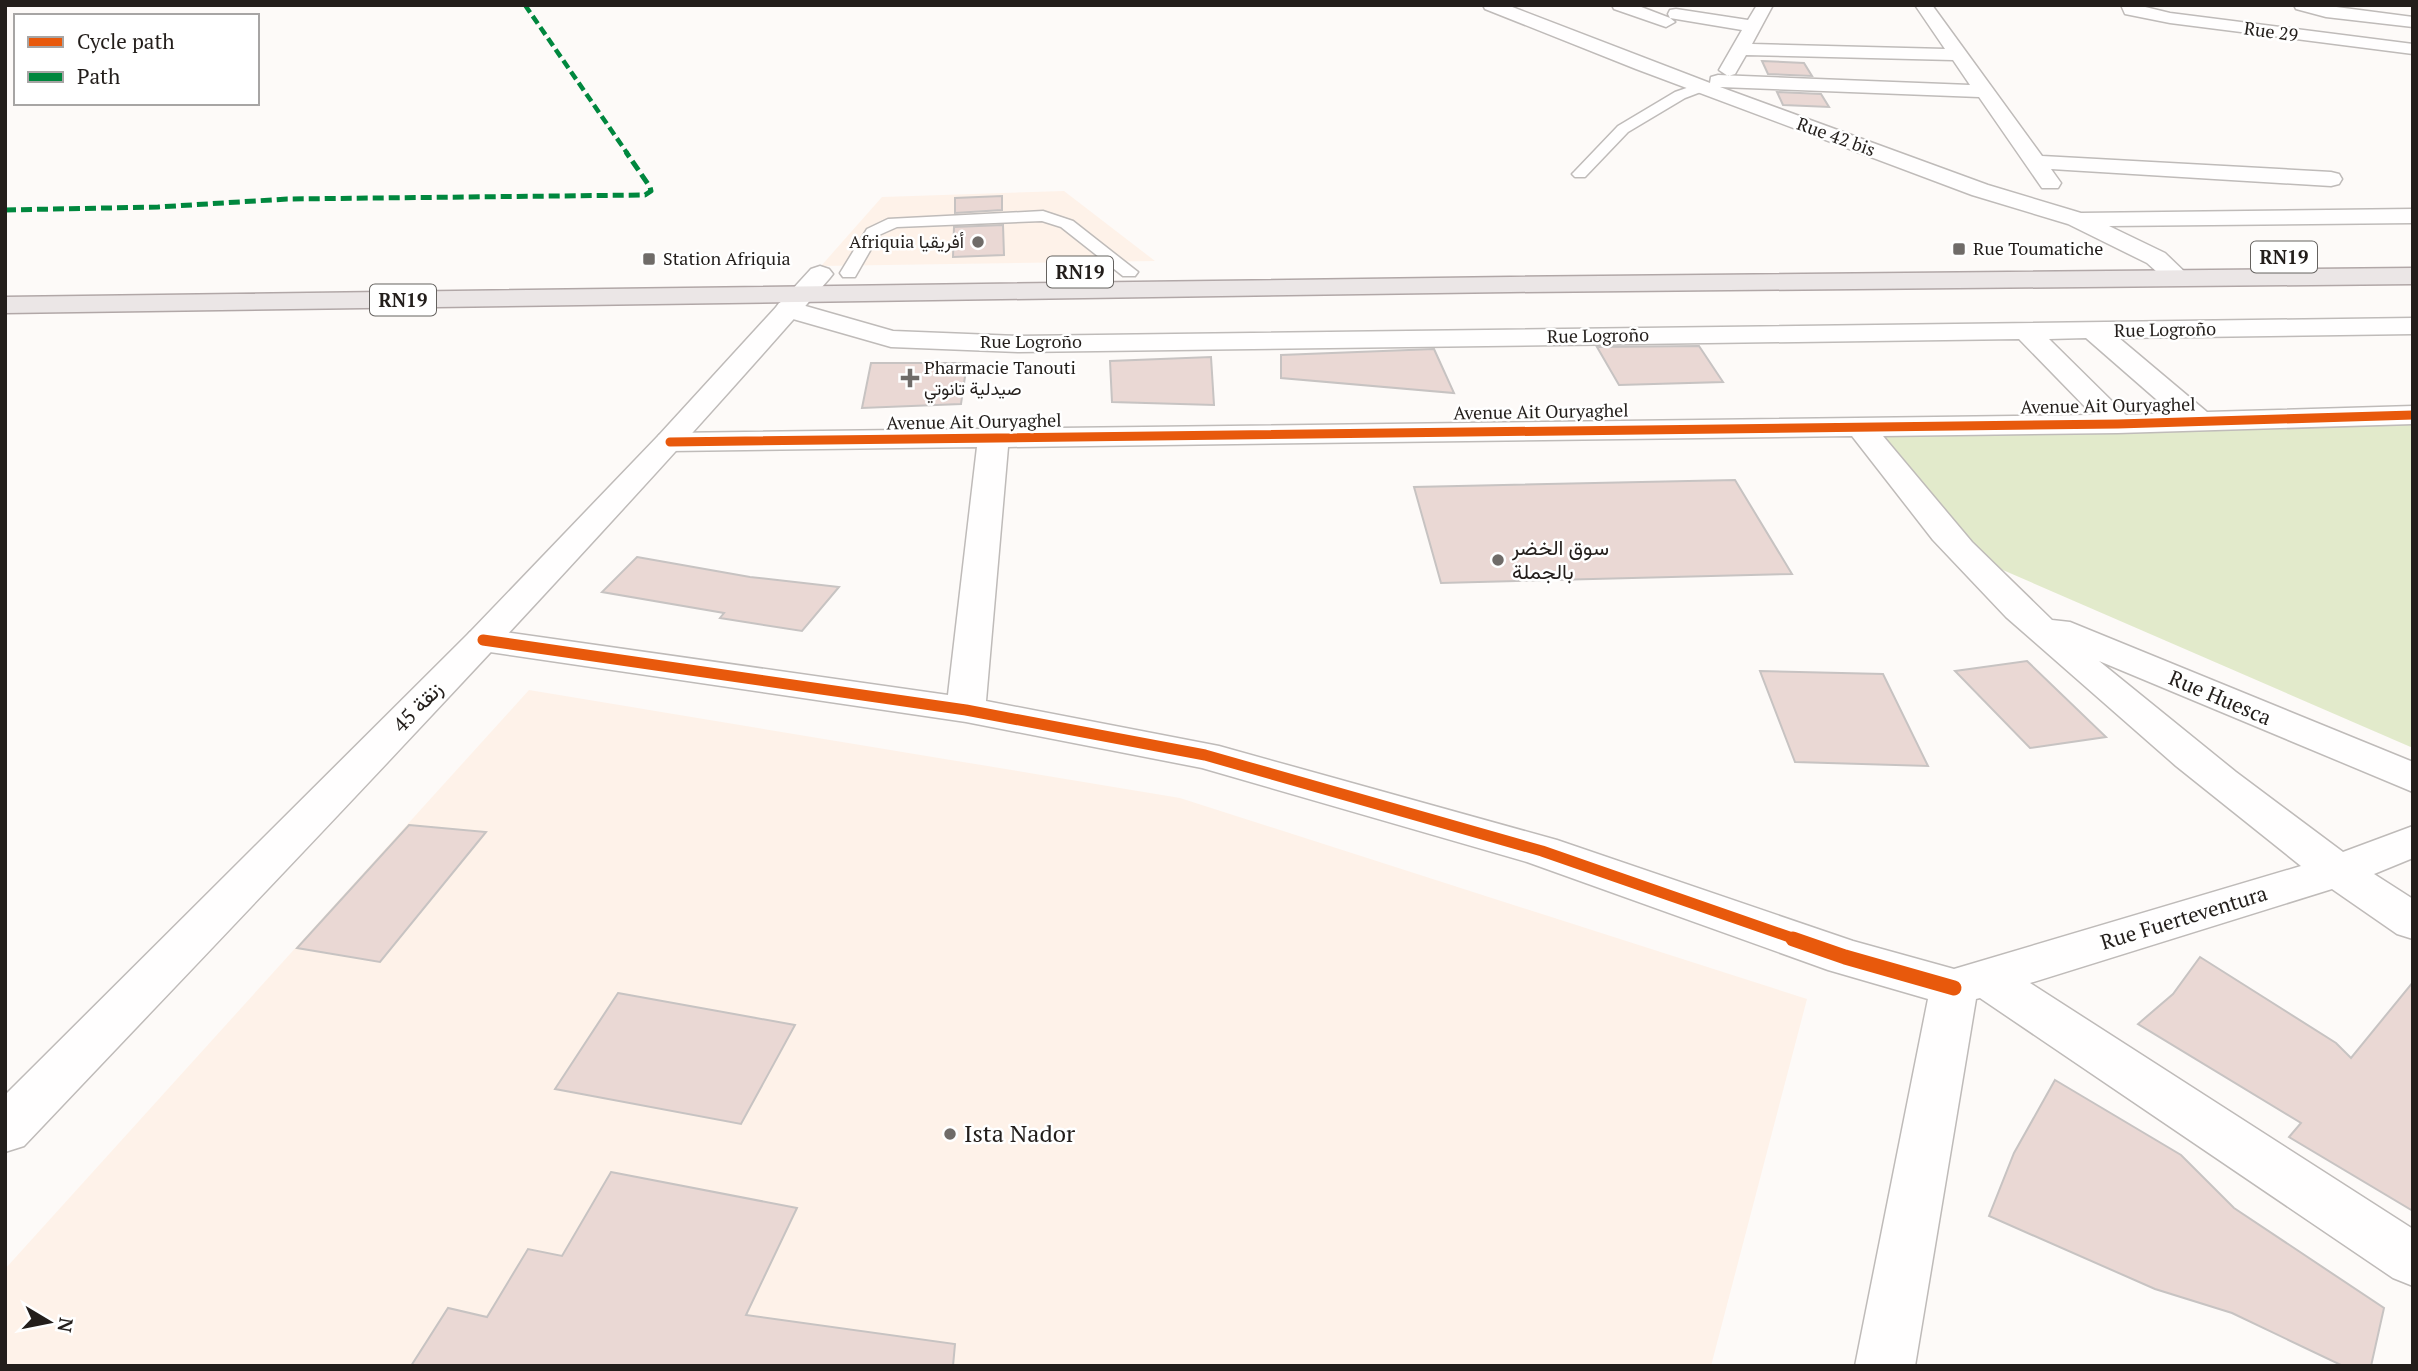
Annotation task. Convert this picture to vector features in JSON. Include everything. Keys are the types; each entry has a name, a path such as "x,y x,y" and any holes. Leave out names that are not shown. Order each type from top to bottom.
{"main road":[{"name":"RN19","path":"5,283 815,288 1129,272 2413,256"},
{"name":"RN19","path":"5,306 815,288 2413,276"}],"street":[{"name":"Rue 42 bis","path":"1490,5 1664,33 1710,84 1980,190 2076,219 2155,258 2176,276"},
{"path":"1620,5 1664,33 1780,24"},
{"path":"1710,84 1726,74 1765,5"},
{"path":"1917,5 1923,5 2076,219 2413,216"},
{"path":"2302,5 2314,10 2350,15 2384,12 2413,22"},
{"name":"Rue 29","path":"2130,8 2201,23 2413,49"},
{"path":"2350,15 2362,44"},
{"path":"1914,29 1941,30"},
{"path":"1740,50 1959,55"},
{"path":"1710,84 1985,90"},
{"path":"2035,162 2331,179"},
{"name":"Rue Logroño","path":"815,288 891,339 1006,344 2413,326"},
{"name":"زنقة 45","path":"5,1130 483,640 815,288"},
{"path":"2094,331 2200,422"},
{"path":"2026,332 2118,424"},
{"name":"Avenue Ait Ouryaghel","path":"670,442 2118,424 2413,415"},
{"path":"1860,427 1934,520 2026,617 2217,779 2336,872 2413,922"},
{"path":"966,710 993,439"},
{"name":"Rue Huesca","path":"2026,617 2413,778"},
{"path":"483,640 966,710 1205,755 1358,796 1542,851 1845,957 1970,983 2413,1260"},
{"name":"Rue Fuerteventura","path":"1970,983 2336,872 2413,841"},
{"path":"1885,1366 1931,1124 1970,983"}],"lane":[{"path":"1580,174 1623,129 1680,95 1710,84"},
{"path":"815,288 873,232 894,222 1043,216 1067,223 1129,272"}],"shaded area":[{"path":"1064,191 1155,261 821,266 882,197"},
{"name":"Ista Nador","path":"529,690 1180,798 1807,999 1711,1366 5,1366 5,1269"}],"green space":[{"path":"2413,414 2413,748 1989,564 1863,424"}],"building":[{"path":"1762,61 1804,63 1812,76 1768,74"},
{"path":"1777,92 1821,94 1829,107 1783,105"},
{"path":"1002,196 1002,210 955,213 955,198"},
{"path":"1003,225 1004,255 953,257 954,227"},
{"path":"1699,346 1723,382 1619,385 1597,347"},
{"path":"1434,349 1454,393 1281,378 1281,355"},
{"path":"1211,357 1214,405 1112,402 1110,361"},
{"path":"871,363 967,363 961,404 862,408"},
{"path":"1735,480 1792,574 1441,583 1414,487"},
{"path":"637,557 750,577 839,587 802,631 720,618 724,613 602,592"},
{"path":"2027,661 2106,737 2030,748 1955,671"},
{"path":"1760,671 1883,674 1928,766 1795,762"},
{"path":"409,825 486,832 380,962 297,948"},
{"path":"2200,957 2336,1043 2351,1058 2413,982 2413,1211 2289,1137 2301,1123 2138,1024 2173,994"},
{"path":"618,993 795,1025 741,1124 555,1089"},
{"path":"2055,1080 2181,1155 2234,1208 2384,1308 2371,1366 2343,1366 2232,1313 2155,1289 1989,1216 2014,1153"},
{"path":"611,1172 797,1208 746,1315 955,1344 953,1366 411,1366 448,1308 487,1317 528,1249 562,1256"}],"marked path":[{"path":"5,210 158,207 287,199 645,195 651,191 650,187 525,5"}],"cycle path":[{"path":"670,442 2118,424 2413,415"},
{"path":"483,640 966,710 1205,755 1542,851 1845,957 1954,988"}],"place":[{"name":"Afriquia أفريقيا","path":"978,242"},
{"name":"Rue Toumatiche","path":"1959,249"},
{"name":"Station Afriquia","path":"649,259"},
{"name":"Pharmacie Tanouti صيدلية تانوتي","path":"910,378"},
{"name":"سوق الخضر بالجملة","path":"1498,560"},
{"name":"Ista Nador","path":"950,1134"}]}
